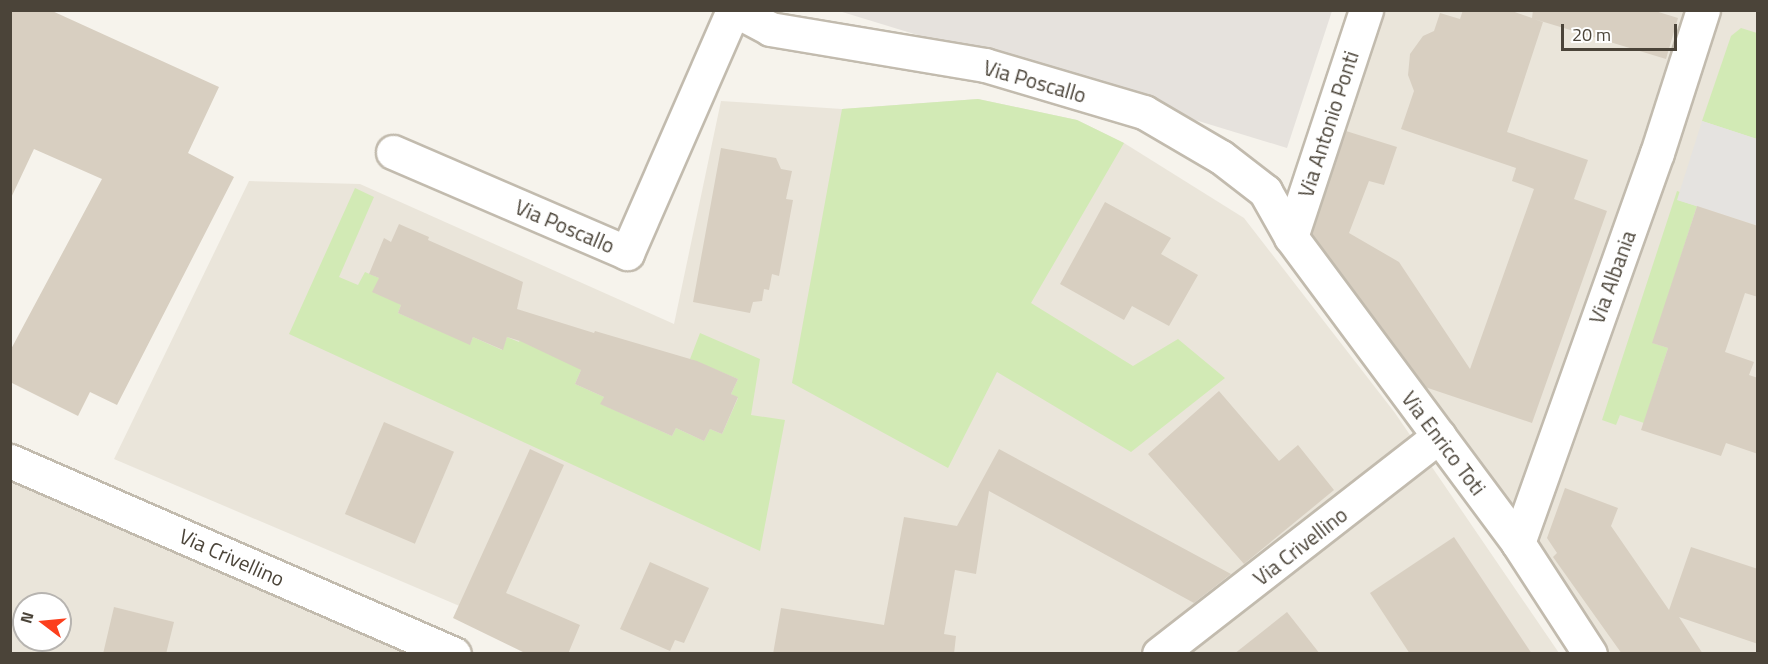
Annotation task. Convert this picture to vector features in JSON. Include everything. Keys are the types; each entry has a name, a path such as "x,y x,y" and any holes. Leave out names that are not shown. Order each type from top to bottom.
{"street":[{"name":"Via Poscallo","path":"393,152 627,253 734,10 770,29 985,65 1144,112 1221,157 1265,190 1291,237"},
{"name":"Via Antonio Ponti","path":"1291,237 1366,10"},
{"name":"Via Albania","path":"1518,543 1657,153 1703,10"},
{"name":"Via Enrico Toti","path":"1291,237 1518,543 1590,654"},
{"name":"Via Crivellino","path":"1159,654 1439,436"},
{"name":"Via Crivellino","path":"10,461 454,654"}],"shaded area":[{"path":"839,11 1332,11 1287,148"},
{"path":"1378,11 1757,11 1757,653 1608,653 1545,563 1300,241"},
{"path":"978,99 1077,120 1124,143 1244,218 1395,413 1559,653 570,653 114,459 249,181 360,184 674,324 721,101 842,109"},
{"path":"1702,121 1757,139 1756,225 1677,200"},
{"path":"11,469 424,653 11,653"}],"green space":[{"path":"1741,28 1757,33 1757,139 1702,121 1731,36"},
{"path":"978,99 1077,120 1124,143 1031,303 1133,366 1178,339 1225,378 1131,452 997,372 948,468 792,383 842,109"},
{"path":"355,188 374,197 339,277 358,285 365,272 379,278 401,305 398,313 470,344 473,337 502,350 507,337 519,342 526,327 581,370 575,384 604,397 601,404 672,436 676,428 704,441 710,429 722,434 738,398 731,394 738,379 690,359 700,333 760,359 751,415 785,420 760,551 289,334"},
{"path":"1677,191 1680,192 1678,200 1697,206 1653,343 1668,348 1644,423 1620,415 1616,425 1602,420"}],"building":[{"path":"10,10 50,10 219,87 188,153 234,177 117,405 90,392 78,416 10,382 10,351 102,179 34,149 10,200"},
{"path":"1463,10 1509,10 1532,18 1533,10 1652,10 1678,18 1666,59 1534,19 1543,22 1507,132 1588,160 1574,199 1607,211 1532,423 1425,387 1312,234 1346,131 1397,147 1384,185 1369,181 1349,233 1399,262 1470,369 1534,189 1512,181 1516,168 1401,129 1414,91 1408,75 1410,54 1423,36 1434,31 1440,13 1460,19"},
{"path":"721,148 776,158 781,169 792,171 786,199 793,200 779,276 772,274 769,290 764,289 762,301 753,302 750,313 693,302"},
{"path":"1105,202 1171,238 1161,254 1198,275 1169,326 1132,306 1124,320 1060,284"},
{"path":"1697,206 1758,226 1758,297 1745,293 1725,352 1754,362 1749,375 1758,378 1758,454 1726,443 1721,456 1641,430 1668,348 1652,343"},
{"path":"399,224 429,237 428,240 523,282 517,309 697,361 738,379 731,394 738,397 722,434 710,429 704,441 676,428 672,436 600,404 604,397 575,384 581,370 520,341 507,337 503,350 473,337 470,345 398,313 401,305 372,292 379,278 369,274 384,238 391,242"},
{"path":"1219,391 1279,461 1298,445 1334,490 1244,564 1148,454"},
{"path":"384,422 454,452 415,544 345,514"},
{"path":"530,449 564,465 506,593 580,625 568,654 527,654 453,618"},
{"path":"999,449 1231,574 1194,603 989,491 976,574 955,570 944,634 956,636 954,654 773,654 781,608 884,625 904,517 957,526"},
{"path":"1565,488 1618,508 1611,526 1669,610 1691,547 1758,569 1758,644 1679,617 1703,654 1622,654 1553,557 1557,553 1547,538"},
{"path":"1454,537 1532,654 1410,654 1370,593"},
{"path":"650,562 709,588 684,643 675,640 670,651 620,629"},
{"path":"114,607 174,622 166,654 103,654"},
{"path":"1287,612 1320,654 1234,654"}]}
